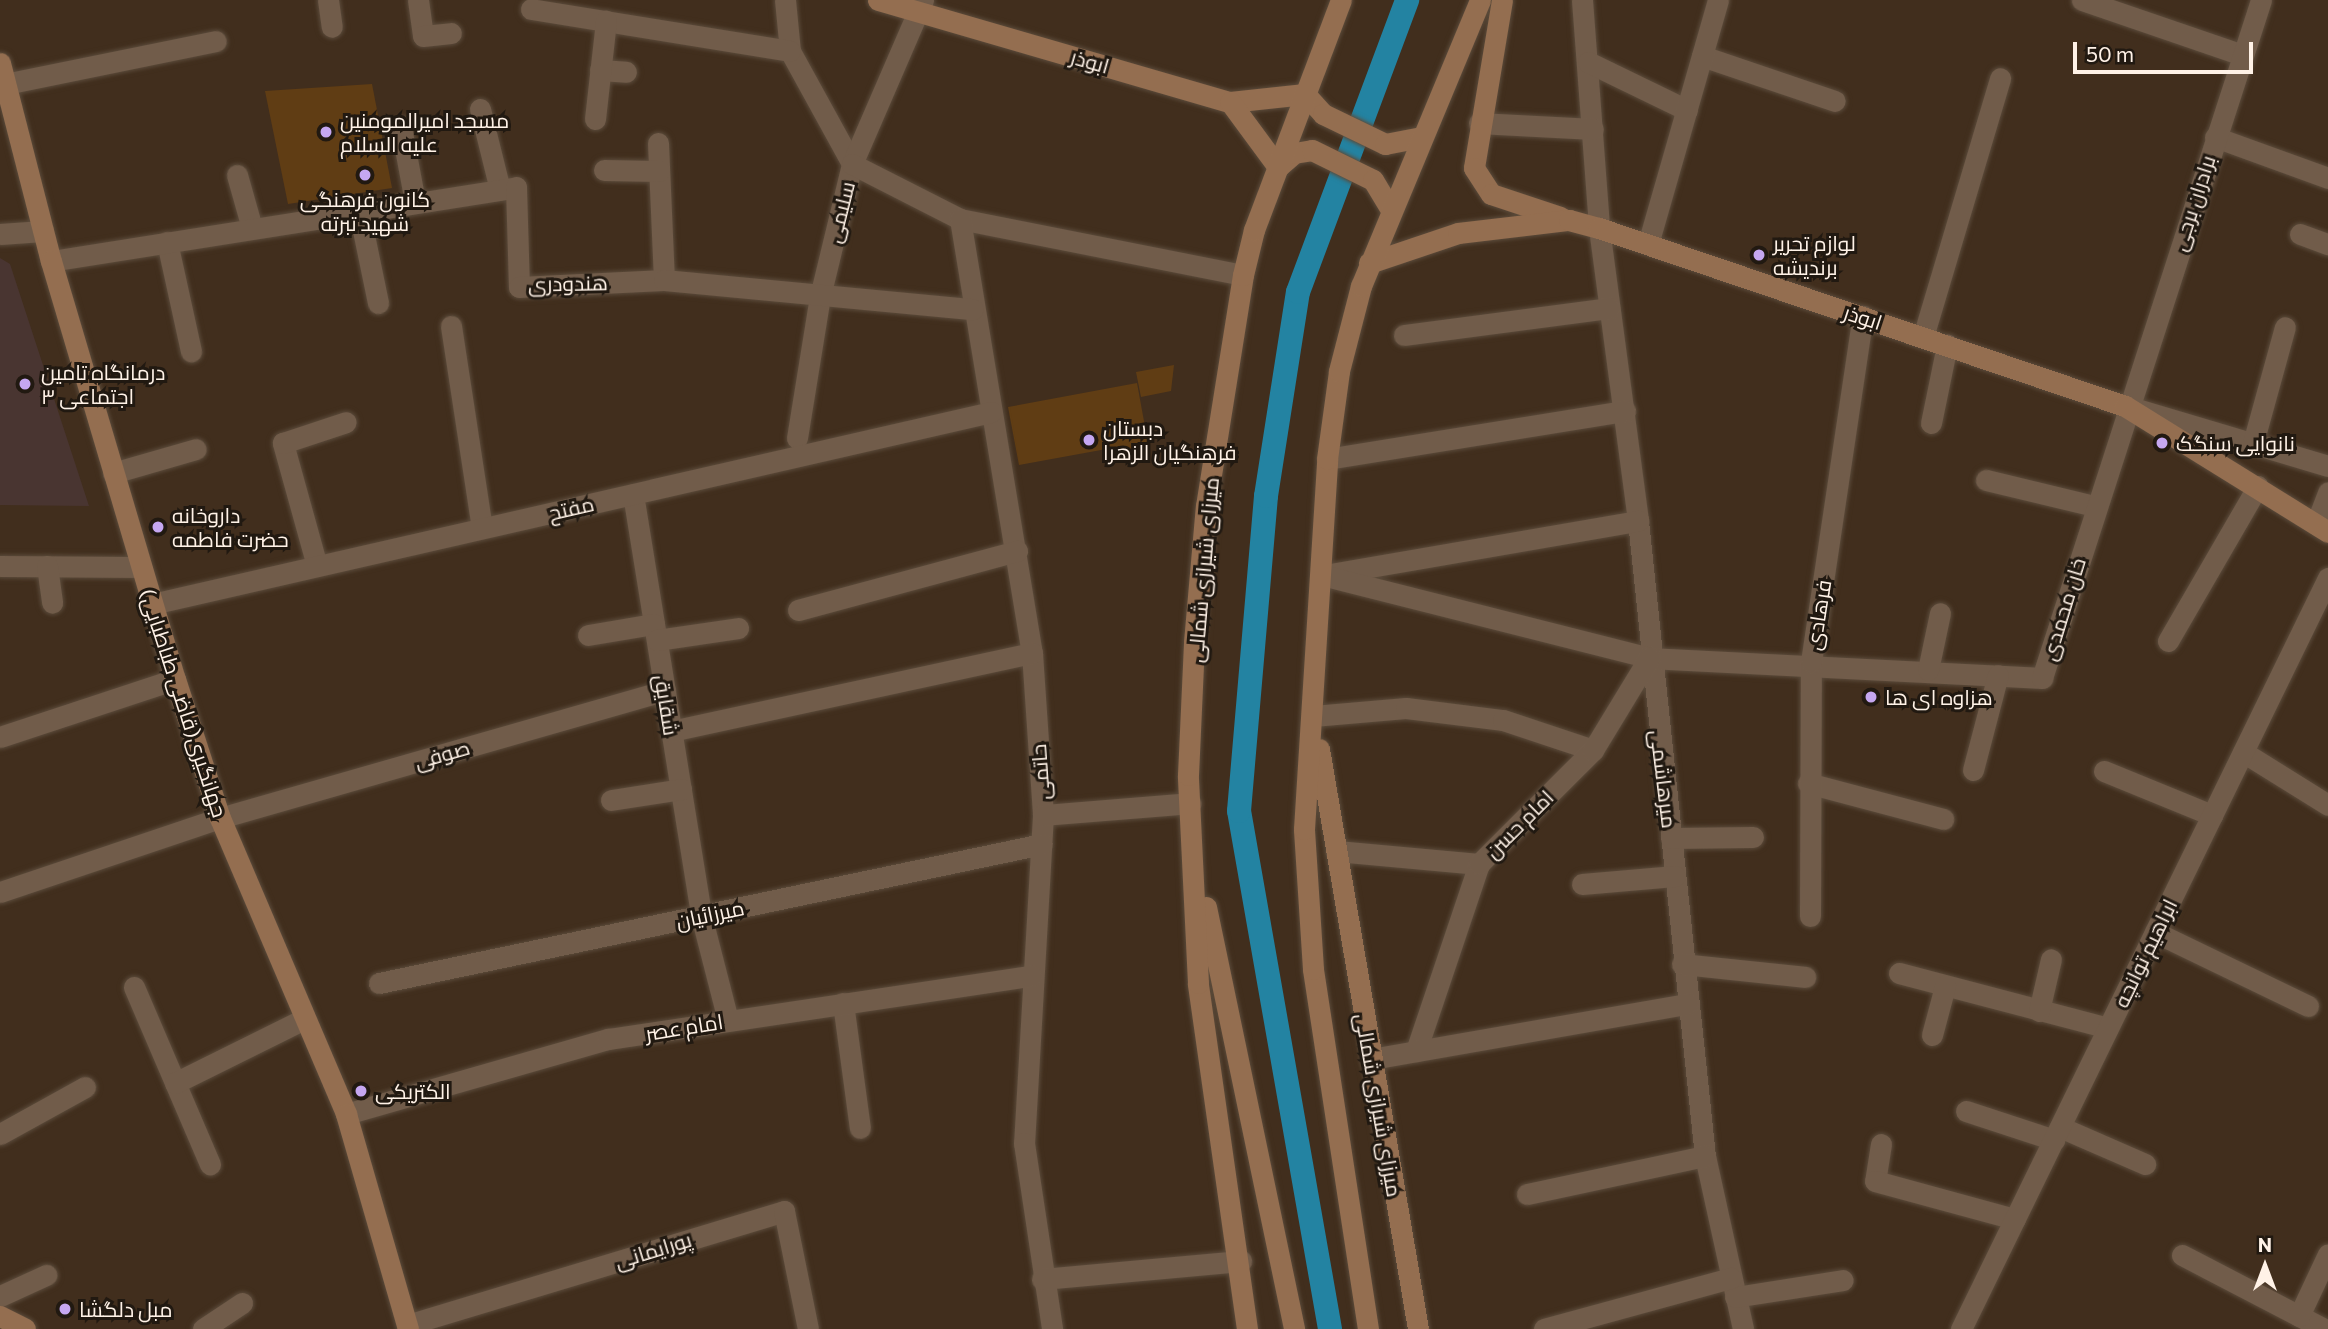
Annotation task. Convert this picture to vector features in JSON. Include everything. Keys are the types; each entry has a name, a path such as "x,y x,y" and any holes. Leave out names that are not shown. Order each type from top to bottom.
{"street":[{"path":"328,0 332,27"},
{"path":"418,0 423,36 451,33"},
{"name":"سلیمی","path":"785,0 790,51 852,164 820,296 797,438"},
{"name":"ابوذر","path":"878,0 921,6 1230,102 1305,94"},
{"name":"میرزای شیرازی شمالی","path":"1247,1329 1241,1261 1198,983 1196,864 1191,803 1206,506 1243,275 1278,167 1341,0"},
{"name":"میرزای شیرازی شمالی","path":"1368,1329 1313,969 1304,829 1322,575 1327,459 1339,371 1369,263 1389,207 1480,0"},
{"path":"1502,0 1479,123 1474,168 1480,183 1491,194 1569,220"},
{"name":"میرهاشمی","path":"1582,0 1594,129 1599,228 1638,521 1649,658 1705,1156 1742,1329"},
{"path":"1648,244 1718,0"},
{"path":"2082,0 2243,55"},
{"name":"برادران برجی","path":"2125,406 2261,0"},
{"path":"921,6 852,164 960,219 1243,275"},
{"path":"531,9 790,51"},
{"path":"595,119 606,21"},
{"path":"1,68 216,41"},
{"path":"1702,56 1835,101"},
{"path":"1588,62 1687,110"},
{"name":"جهانگیری(قاضی طباطبایی)","path":"1,68 51,261 175,679 220,818 346,1114 407,1327"},
{"path":"600,70 626,72"},
{"path":"1923,337 2000,78"},
{"path":"1305,94 1323,114 1385,144 1420,137"},
{"path":"1230,102 1278,167 1294,153 1312,150 1373,180 1389,207"},
{"path":"51,261 500,190 480,110"},
{"path":"1479,123 1594,129"},
{"path":"401,127 415,202"},
{"path":"2215,137 2328,178"},
{"path":"658,143 664,280"},
{"path":"604,170 659,171"},
{"path":"237,175 252,228"},
{"name":"هندودری","path":"500,190 516,187 519,287 664,280 973,309"},
{"path":"359,211 377,303"},
{"name":"حاتمی","path":"960,219 1032,653 1043,814 1031,976 1024,1143 1042,1279 1052,1329"},
{"name":"ابوذر","path":"1369,263 1458,233 1569,220 1599,228 2125,406 2322,528"},
{"path":"0,234 43,231"},
{"path":"2300,234 2328,244"},
{"path":"167,242 191,351"},
{"path":"1404,335 1609,308"},
{"name":"فرهادی","path":"1810,916 1808,783 1811,662 1863,316"},
{"path":"451,326 482,528"},
{"path":"2253,443 2285,327"},
{"path":"1931,423 1947,345"},
{"path":"2125,406 2328,466"},
{"name":"خان محمدی","path":"1322,575 1649,658 1811,662 2042,678 2125,406"},
{"path":"1327,459 1625,411"},
{"name":"مفتح","path":"152,604 991,412"},
{"path":"317,566 283,443 346,422"},
{"path":"113,473 196,449"},
{"path":"1986,480 2094,506"},
{"path":"2168,640 2258,486"},
{"path":"2322,528 2328,492"},
{"name":"شقایق","path":"633,494 701,915 728,1020"},
{"path":"1322,575 1638,521"},
{"path":"799,610 1017,551"},
{"path":"0,566 140,567"},
{"path":"47,566 52,603"},
{"name":"ابراهیم توانچه","path":"1961,1329 2328,578"},
{"path":"1928,670 1940,613"},
{"path":"588,635 738,628"},
{"path":"671,731 1032,653"},
{"name":"امام حسن","path":"1416,1051 1479,864 1593,750 1649,658"},
{"path":"1973,770 1998,675"},
{"path":"1,732 175,679"},
{"name":"صوفی","path":"0,892 220,818 665,690"},
{"path":"1313,716 1406,708 1503,720 1593,750"},
{"name":"میرزای شیرازی شمالی","path":"1313,716 1418,1329"},
{"path":"2243,752 2328,805"},
{"path":"2104,771 2212,815"},
{"path":"1808,783 1943,818"},
{"path":"611,800 681,789"},
{"path":"1043,814 1191,803"},
{"path":"1671,838 1753,837"},
{"name":"میرزائیان","path":"379,983 1042,844"},
{"path":"1336,851 1479,864"},
{"name":"میرزای شیرازی شمالی","path":"1196,864 1294,1329"},
{"path":"1582,884 1675,876"},
{"path":"2155,932 2308,1006"},
{"path":"2039,1011 2051,959"},
{"path":"1682,964 1805,977"},
{"path":"1899,973 2108,1028"},
{"name":"امام عصر","path":"346,1114 608,1039 1031,976"},
{"path":"1932,1035 1945,986"},
{"path":"134,987 210,1164"},
{"path":"843,1003 860,1128"},
{"path":"1371,1059 1687,1004"},
{"path":"175,1083 304,1019"},
{"path":"0,1134 85,1087"},
{"path":"1966,1111 2057,1134 2144,1164"},
{"path":"1881,1144 1875,1181 2015,1219"},
{"path":"1527,1194 1705,1156"},
{"name":"پورایمانی","path":"407,1327 783,1211 808,1329"},
{"path":"2299,1316 2328,1254"},
{"path":"2182,1255 2323,1329"},
{"path":"1042,1279 1241,1261"},
{"path":"0,1296 46,1275"},
{"path":"1544,1329 1733,1287 1843,1280"},
{"path":"203,1329 242,1303"},
{"path":"0,1316 25,1329"}],"shaded area":[{"name":"درمانگاه تامین اجتماعی ۳","path":"0,258 10,264 89,506 0,505"}],"building":[{"name":"مسجد امیرالمومنین علیه السلام","path":"372,84 392,188 288,204 265,91"},
{"path":"1174,365 1171,391 1141,397 1136,372"},
{"path":"1137,383 1150,454 1125,459 1123,446 1019,465 1008,407"}],"waterway":[{"path":"1330,1329 1239,811 1266,496 1298,292 1407,0"}],"place":[{"name":"مسجد امیرالمومنین علیه السلام","path":"326,132"},
{"name":"کانون فرهنگی شهید تبرته","path":"365,175"},
{"name":"لوازم تحریر برندیشه","path":"1759,255"},
{"name":"درمانگاه تامین اجتماعی ۳","path":"25,384"},
{"name":"دبستان فرهنگیان الزهرا","path":"1089,440"},
{"name":"نانوایی سنگک","path":"2162,443"},
{"name":"داروخانه حضرت فاطمه","path":"158,527"},
{"name":"هزاوه ای ها","path":"1871,697"},
{"name":"الکتریکی","path":"361,1091"},
{"name":"مبل دلگشا","path":"65,1309"}]}
